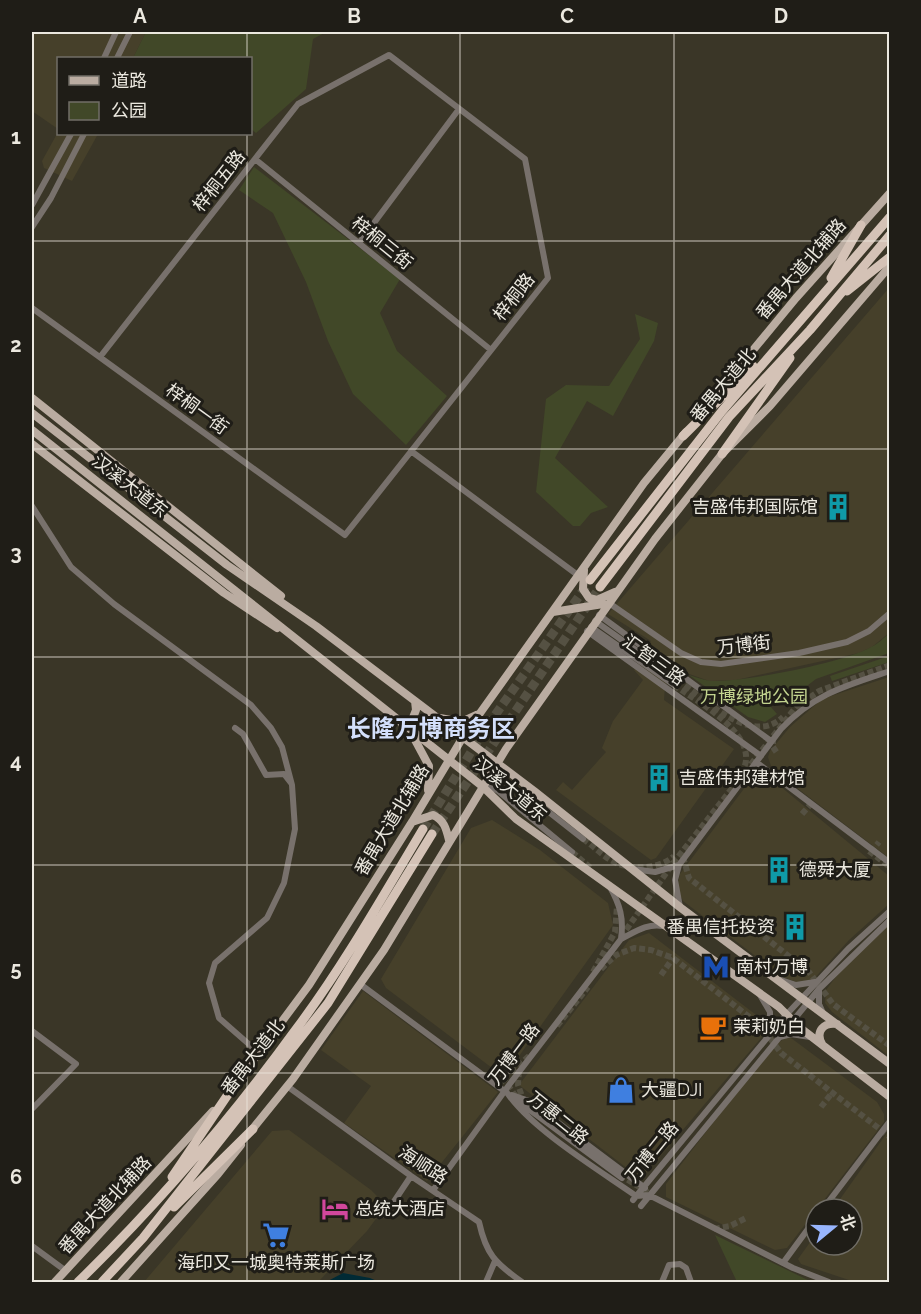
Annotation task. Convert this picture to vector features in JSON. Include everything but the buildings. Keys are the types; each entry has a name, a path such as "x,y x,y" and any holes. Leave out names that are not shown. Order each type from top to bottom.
{"highway":[{"name":"番禺大道北","path":"590,580 722,411 890,217"},
{"path":"822,295 861,225"},
{"name":"番禺大道北","path":"600,587 723,425 810,330 890,235"},
{"path":"831,304 890,258"},
{"path":"683,436 794,327"},
{"path":"722,454 810,330"},
{"name":"番禺大道北","path":"78,1282 196,1157 298,1028 342,963 423,829"},
{"name":"番禺大道北","path":"102,1282 143,1238 327,1004 432,834"},
{"path":"152,1205 231,1090"},
{"path":"143,1238 253,1129"}],"main road":[{"name":"番禺大道北辅路","path":"55,1282 231,1090 260,1053 309,985 463,737 644,483 740,364 890,193"},
{"path":"121,1282 224,1168 287,1086 360,984 496,763 617,591 722,454 770,405 890,266"},
{"path":"32,398 316,626"},
{"name":"汉溪大道东","path":"32,412 227,565 316,626 522,782 681,908 890,1064"},
{"name":"汉溪大道东","path":"32,430 482,786 516,819 758,992 890,1097"},
{"path":"32,444 224,593 292,637"},
{"path":"585,566 582,586 586,596 597,600 617,591"},
{"path":"554,612 609,603"},
{"path":"402,724 412,720 416,710 415,701"},
{"path":"436,717 460,722 481,711"},
{"path":"409,730 429,766 426,798"},
{"path":"412,822 433,815 440,818 446,827 449,840"},
{"path":"822,1044 819,1037 821,1028 828,1023 838,1024"}],"street":[{"path":"104,57 116,32"},
{"path":"118,57 130,32"},
{"name":"梓桐路","path":"345,535 548,278 525,159 389,55"},
{"name":"梓桐五路","path":"100,357 298,104 389,55"},
{"path":"359,243 459,109"},
{"path":"32,205 71,135"},
{"path":"32,227 51,198 83,135"},
{"name":"梓桐三街","path":"255,159 491,350"},
{"name":"梓桐一街","path":"32,308 345,535"},
{"path":"411,452 579,576"},
{"path":"32,506 71,567 88,583 251,705 271,728 282,747 292,784 295,829 284,883 267,918 215,963 208,983 219,1018 260,1053"},
{"name":"万博街","path":"609,603 681,653 701,662 721,664 799,653 848,642 869,632 890,613"},
{"path":"593,624 676,682"},
{"name":"汇智三路","path":"593,624 771,741"},
{"name":"汇智三路","path":"593,624 890,863"},
{"path":"681,908 675,880 679,865 771,741 796,712 816,699 890,671"},
{"path":"235,728 243,734 266,775 284,774 292,784"},
{"path":"522,782 536,802 583,838"},
{"path":"482,786 497,790 572,852"},
{"path":"633,869 655,872 679,865"},
{"path":"609,886 620,906 623,924 621,939"},
{"name":"万博二路","path":"634,1198 770,1033 789,1018 805,1000 816,982 890,911"},
{"name":"万博二路","path":"805,1000 890,920"},
{"path":"621,939 640,928 655,925 669,928"},
{"name":"万博一路","path":"434,1189 621,939"},
{"path":"777,978 796,985 816,982"},
{"name":"万惠二路","path":"360,984 506,1093 515,1104 546,1130 634,1198"},
{"path":"819,989 819,1004 823,1013"},
{"path":"758,992 770,1012 770,1033"},
{"name":"万博二路","path":"641,1206 777,1039 789,1018"},
{"path":"32,1031 76,1064 32,1109"},
{"path":"777,1039 791,1034 812,1037"},
{"name":"海顺路","path":"287,1086 411,1176 434,1189 479,1221 485,1248 495,1261 522,1282"},
{"path":"506,1093 622,1178"},
{"name":"万惠二路","path":"506,1093 529,1101 644,1186 649,1195"},
{"path":"832,1197 890,1121"},
{"path":"385,1215 411,1176"},
{"path":"634,1198 649,1195 783,1263 827,1282"},
{"path":"783,1263 804,1234"},
{"path":"32,1246 66,1271"},
{"path":"486,1282 495,1261"},
{"path":"662,1282 669,1265 680,1264 686,1268 692,1282"}],"shaded area":[{"path":"32,32 146,32 134,57 57,57 57,128 32,111"},
{"path":"57,134 97,135 72,181 44,168 42,161"},
{"path":"889,288 889,633 872,647 859,653 736,680 709,681 661,664 673,673 665,686 664,700 734,749 656,858 651,860 556,790 563,782 572,790 606,752 602,748 613,721 643,680 634,670 651,641 608,614"},
{"path":"889,677 889,858 772,769 768,757 770,751 790,727 822,699"},
{"path":"763,775 769,777 889,876 889,904 849,940 812,981 796,982 783,977 683,901 677,888 680,874 749,782"},
{"path":"492,820 540,850 608,903 613,925 504,1077 386,988 381,979 471,828"},
{"path":"889,923 889,1056 832,1012 825,1003 826,990 838,974"},
{"path":"649,933 768,1024 767,1031 641,1179 519,1085 629,940"},
{"path":"363,991 498,1092 427,1181 344,1123 371,1086 321,1050"},
{"path":"786,1038 791,1038 877,1102 884,1114 884,1122 826,1197 804,1197 804,1226 787,1248 775,1250 666,1197 666,1184 772,1046"},
{"path":"289,1130 371,1190 386,1205 367,1231 318,1282 144,1282 272,1131"},
{"path":"889,1130 889,1280 852,1281 801,1264 798,1259 804,1251 804,1257 864,1257 864,1197 842,1197"}],"green space":[{"path":"146,32 326,32 313,39 306,89 256,133 252,130 252,57 134,57"},
{"path":"254,167 400,279 380,313 397,351 447,396 406,445 353,394 328,341 306,282 273,213 239,190"},
{"path":"635,314 658,323 654,341 613,416 587,401 555,458 608,507 591,513 580,526 573,526 536,492 546,399 566,385 609,386 640,339"},
{"name":"万博绿地公园","path":"889,633 889,653 816,679 791,698 777,697 771,707 777,714 765,722 748,717 689,675 711,681 726,680 817,665 858,653 876,644"},
{"name":"万博绿地公园","path":"889,656 889,662 832,681 830,676"},
{"path":"715,1235 812,1282 737,1282"}],"water":[{"path":"343,1273 370,1278 379,1282 326,1282"}],"tunnel":[{"path":"423,829 486,728 587,585"},
{"path":"432,834 600,587"},
{"path":"621,937 674,862 796,707 819,691 890,665"},
{"path":"678,680 715,708 743,723 757,727 770,725 783,717"},
{"path":"674,685 724,720 735,732 743,744 746,757 743,770"},
{"path":"773,738 773,747 777,753"},
{"path":"802,814 810,805"},
{"path":"583,839 609,859 625,866 656,865 674,856"},
{"path":"871,852 879,842"},
{"path":"869,851 890,867"},
{"path":"572,852 592,869"},
{"path":"683,857 689,878 809,972 833,1004 890,1046"},
{"path":"593,972 615,932 617,906"},
{"path":"601,969 616,955 634,948 651,950 673,958 761,1026 781,1053 890,1137"},
{"path":"661,975 673,958"},
{"path":"557,1026 588,987"},
{"path":"495,1066 506,1073 516,1068 530,1055"},
{"path":"497,1070 517,1098"},
{"path":"519,1071 518,1085 524,1102"},
{"path":"821,1107 832,1093"},
{"path":"620,1175 652,1195"},
{"path":"714,1229 730,1226 746,1218"}],"place":[{"name":"吉盛伟邦国际馆","path":"838,507"},
{"name":"吉盛伟邦建材馆","path":"659,778"},
{"name":"德舜大厦","path":"779,870"},
{"name":"番禺信托投资","path":"795,927"},
{"name":"南村万博","path":"716,967"},
{"name":"茉莉奶白","path":"713,1027"},
{"name":"大疆DJI","path":"621,1090"},
{"name":"总统大酒店","path":"335,1209"},
{"name":"海印又一城奥特莱斯广场","path":"276,1235"}],"district":[{"name":"长隆万博商务区","path":"431,729"}]}
